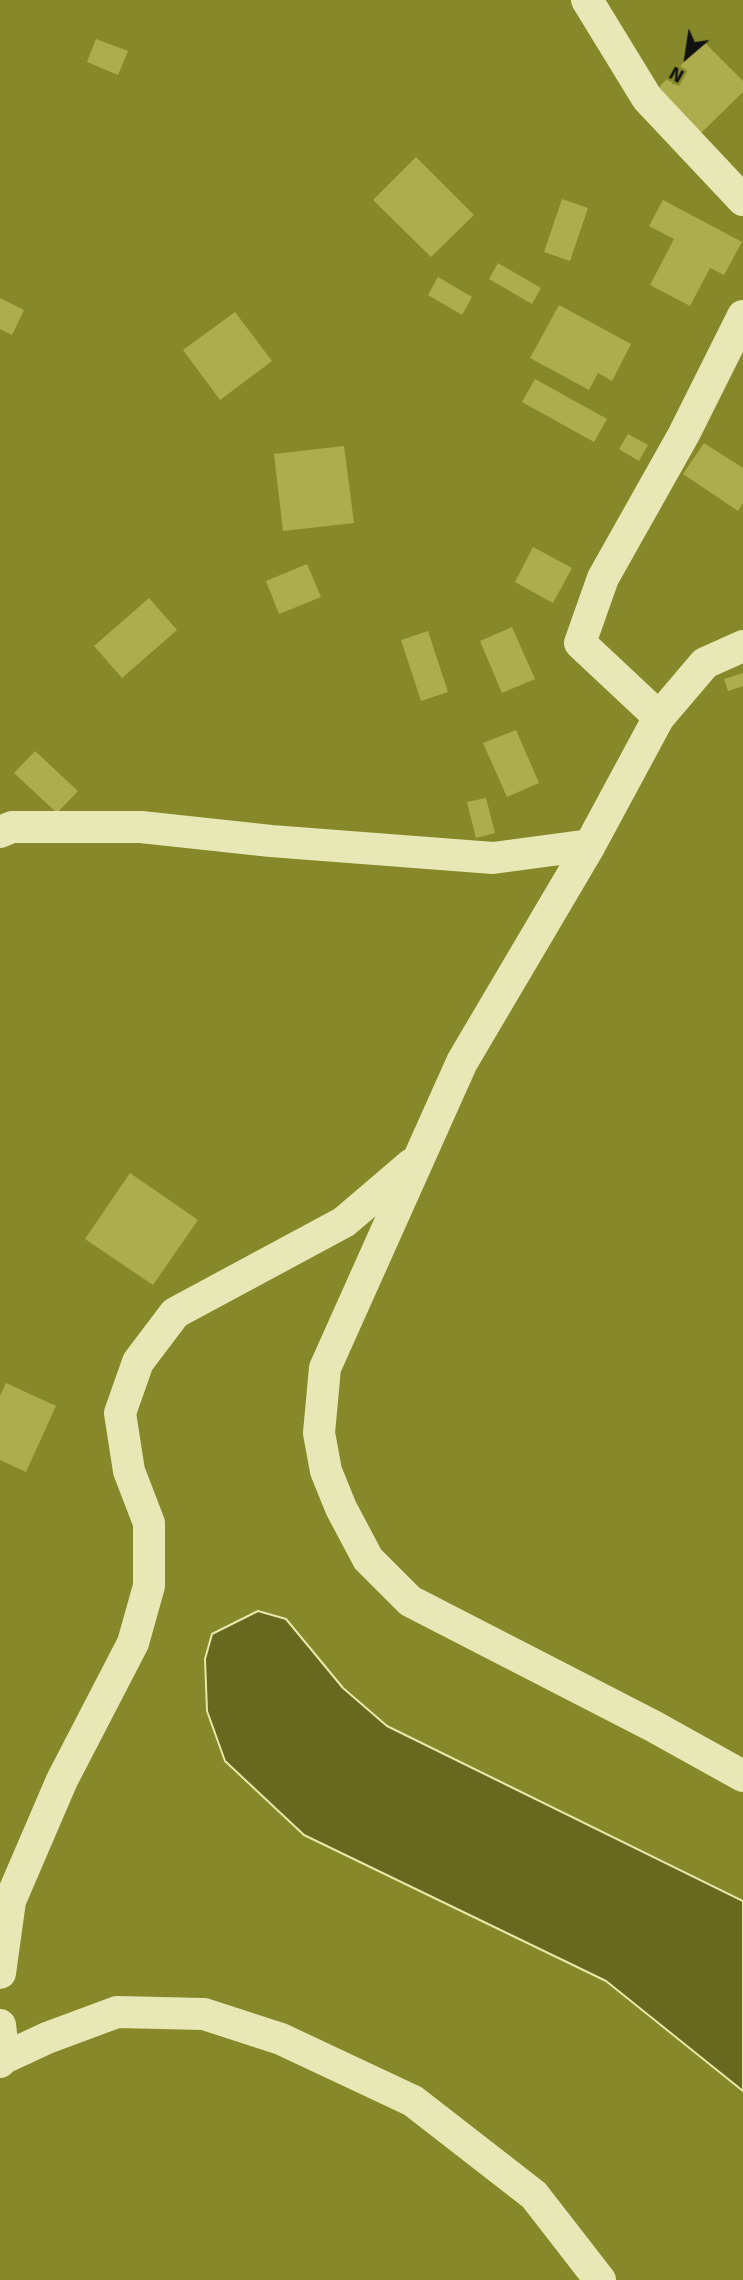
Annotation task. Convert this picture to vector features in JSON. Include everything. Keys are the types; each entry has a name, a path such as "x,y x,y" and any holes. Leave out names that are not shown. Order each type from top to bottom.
{"street":[{"path":"587,0 647,98 743,200"},
{"path":"659,717 580,643 603,578 684,434 743,316"},
{"path":"743,646 705,663 659,717 590,845 462,1062 324,1368 320,1433 326,1471 341,1508 368,1559 410,1601 653,1726 743,1776"},
{"path":"0,832 12,827 141,827 271,841 493,858 590,845"},
{"path":"0,1973 10,1901 62,1780 133,1643 149,1586 149,1523 129,1471 120,1413 138,1362 175,1312 344,1222 418,1158"},
{"path":"0,2025 2,2060 47,2038 117,2012 204,2014 281,2039 413,2101 534,2195 600,2280"}],"shaded area":[{"path":"258,1611 286,1619 343,1688 387,1726 743,1901 743,2091 606,1981 304,1835 225,1761 207,1711 205,1659 212,1634"}],"building":[{"path":"96,39 128,51 118,75 87,62"},
{"path":"704,42 743,81 743,92 701,133 657,89"},
{"path":"416,157 474,215 431,257 373,200"},
{"path":"562,199 588,208 570,261 544,252"},
{"path":"663,200 742,242 724,275 710,268 690,306 650,285 674,239 649,226"},
{"path":"498,263 541,288 532,304 489,279"},
{"path":"438,277 472,297 462,315 428,295"},
{"path":"0,298 24,310 12,335 0,329"},
{"path":"559,305 631,344 612,381 598,373 589,390 530,358"},
{"path":"235,312 272,361 220,400 183,350"},
{"path":"535,379 607,419 594,442 522,402"},
{"path":"628,434 648,445 639,461 619,449"},
{"path":"704,443 743,468 743,503 738,511 683,474"},
{"path":"344,446 354,523 283,531 274,454"},
{"path":"533,547 572,568 553,603 515,582"},
{"path":"307,564 321,597 279,614 266,581"},
{"path":"149,598 177,630 122,678 94,646"},
{"path":"512,627 535,679 502,693 480,641"},
{"path":"428,631 448,692 421,701 401,640"},
{"path":"743,673 743,686 728,691 724,679"},
{"path":"516,730 539,783 507,797 483,743"},
{"path":"35,751 78,791 57,813 14,773"},
{"path":"486,798 495,833 476,838 467,802"},
{"path":"130,1173 198,1220 153,1285 85,1239"},
{"path":"6,1383 56,1406 26,1472 0,1460 0,1396"}]}
